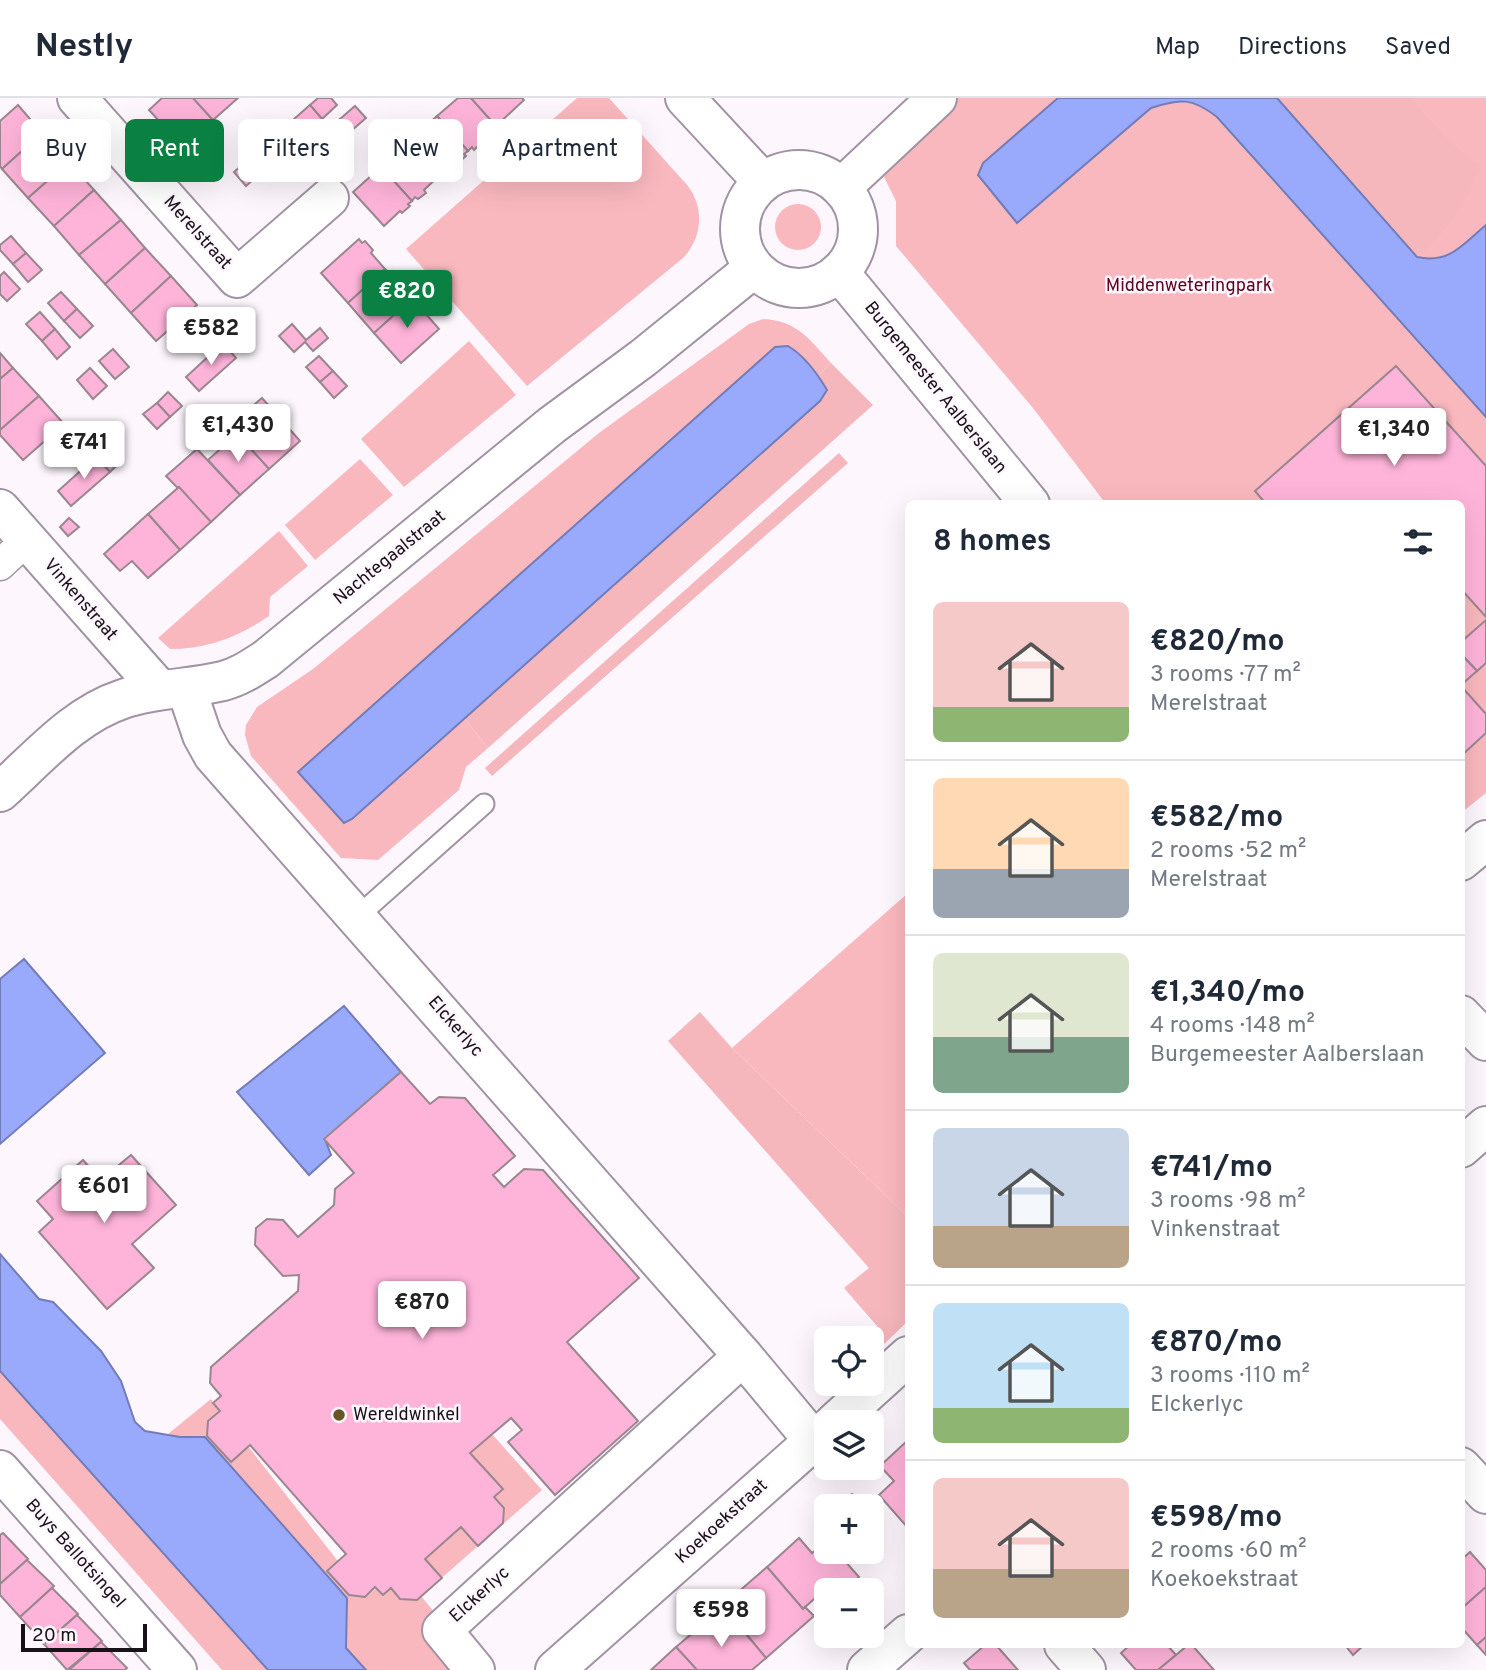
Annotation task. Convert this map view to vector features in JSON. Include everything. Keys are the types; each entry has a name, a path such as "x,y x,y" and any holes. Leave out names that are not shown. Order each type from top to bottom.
{"street":[{"path":"685,98 763,182"},
{"path":"841,188 937,98"},
{"name":"Merelstraat","path":"90,102 237,278 329,198"},
{"path":"795,170 820,175 841,188 850,200 858,226 856,243 850,258 839,272 828,280 801,288 775,282 754,268 740,239 740,223 748,200 763,182 778,174 795,170"},
{"name":"Nachtegaalstraat","path":"0,792 91,712 124,698 225,681 246,673 552,425 643,358 754,268"},
{"name":"Burgemeester Aalberslaan","path":"839,272 1027,500"},
{"name":"Vinkenstraat","path":"0,509 14,552 173,689"},
{"name":"Elckerlyc","path":"173,689 213,755 743,1356 814,1422"},
{"path":"1465,857 1486,839"},
{"path":"1465,1019 1486,1041"},
{"path":"1465,1144 1486,1126"},
{"name":"Elckerlyc","path":"475,1670 442,1630 743,1356"},
{"name":"Koekoekstraat","path":"848,1410 905,1359"},
{"name":"Koekoekstraat","path":"555,1670 814,1440"},
{"name":"Buys Ballotsingel","path":"0,1470 177,1670"},
{"path":"1465,1470 1486,1494"},
{"path":"867,1670 905,1637"},
{"path":"1067,1648 1086,1670"}],"lane":[{"path":"357,917 484,804"}],"green space":[{"path":"577,98 609,98 628,119 553,119"},
{"name":"Middenweteringpark","path":"957,98 1486,98 1486,793 1465,810 1465,500 1103,500 1033,408 896,246 896,201 879,167"},
{"path":"642,135 688,186 699,214 694,242 683,258 527,386 406,249 482,182 642,182"},
{"path":"798,204 814,211 821,227 814,243 798,250 782,243 775,227 782,211"},
{"path":"763,319 794,327 831,363 818,376 797,352 775,347 403,678 352,819 465,719 488,748 466,767 459,790 378,860 341,858 251,756 245,735 246,725 257,707 313,669 599,433 749,324"},
{"path":"469,341 516,395 404,487 361,439"},
{"path":"360,459 393,495 315,560 285,525"},
{"path":"279,531 308,566 270,597 269,616 234,636 196,647 170,649 158,638"},
{"path":"905,896 905,1214 732,1048"},
{"path":"0,1371 268,1670 222,1670 0,1419"},
{"path":"211,1399 366,1597 489,1490 453,1445 481,1422 542,1490 421,1596 482,1670 366,1670 346,1648 347,1597 205,1437 168,1434"}],"shaded area":[{"path":"1277,98 1410,98 1454,145 1481,165 1455,215 1428,248 1417,257"},
{"path":"831,363 873,405 488,748 465,719 820,401 827,390 818,376"},
{"path":"839,453 848,463 492,776 485,768"},
{"path":"700,1012 732,1048 905,1214 905,1324 884,1344 884,1326 877,1326 844,1288 869,1268 668,1041"}],"water":[{"path":"1058,98 1277,98 1417,257 1438,258 1447,255 1486,225 1486,417 1217,117 1201,106 1178,101 1151,108 1017,223 978,175 983,163"},
{"path":"788,346 810,365 827,390 820,401 352,819 344,823 298,772 775,347"},
{"path":"24,959 105,1053 0,1144 0,979"},
{"path":"344,1006 401,1072 325,1139 331,1155 309,1175 237,1092"},
{"path":"0,1254 39,1299 53,1302 101,1351 121,1381 135,1422 145,1431 180,1437 205,1437 347,1598 346,1648 366,1670 268,1670 0,1371"}],"building":[{"path":"162,98 193,98 212,119 157,119 149,110"},
{"path":"193,98 238,98 214,119"},
{"path":"318,98 331,98 337,105 322,119 310,105"},
{"path":"458,98 471,98 490,119 477,119 477,147 468,151 463,145 463,119 440,119 437,116"},
{"path":"471,98 524,100 504,119 490,119"},
{"path":"18,105 30,119 21,119 21,152 2,169 0,166 0,121"},
{"path":"310,105 322,119 294,119"},
{"path":"355,106 366,118 354,128 354,119 340,119"},
{"path":"463,145 468,151 464,154 466,156 463,159"},
{"path":"21,152 21,182 46,182 28,198 2,169"},
{"path":"368,179 368,182 395,182 412,201 408,204 410,206 402,213 400,211 384,226 353,192"},
{"path":"46,182 87,182 94,190 54,226 28,198"},
{"path":"395,182 433,182 424,190 426,193 412,201"},
{"path":"94,190 121,220 79,255 54,226"},
{"path":"121,220 145,248 105,284 79,255"},
{"path":"11,236 26,253 13,264 0,250 0,245"},
{"path":"359,239 362,243 365,241 373,250 371,253 385,269 348,303 321,273"},
{"path":"145,248 171,276 131,313 105,284"},
{"path":"26,253 42,270 28,282 13,264"},
{"path":"385,269 389,273 392,271 412,299 374,333 348,303"},
{"path":"4,272 20,289 7,301 0,294 0,276"},
{"path":"171,276 197,305 156,341 131,313"},
{"path":"61,292 77,309 64,321 48,303"},
{"path":"412,299 427,310 425,313 439,329 401,363 374,333"},
{"path":"77,309 93,326 80,338 64,321"},
{"path":"40,312 55,329 42,341 26,324"},
{"path":"292,324 306,340 320,328 328,338 313,351 305,342 294,352 279,336"},
{"path":"55,329 70,347 57,359 42,341"},
{"path":"223,343 236,358 199,391 186,377"},
{"path":"113,349 129,367 115,379 99,361"},
{"path":"0,353 13,368 0,379"},
{"path":"319,356 333,371 320,382 306,367"},
{"path":"1396,366 1486,466 1486,617 1465,593 1465,500 1263,500 1255,491"},
{"path":"13,368 39,396 0,430 0,379"},
{"path":"90,368 107,386 93,399 77,380"},
{"path":"333,371 347,386 334,398 320,382"},
{"path":"168,392 182,406 170,417 157,403"},
{"path":"39,396 64,424 23,460 0,435 0,430"},
{"path":"262,398 300,441 269,469 237,434 256,417 249,409"},
{"path":"157,403 170,417 157,429 143,414"},
{"path":"237,434 269,469 240,495 208,460"},
{"path":"108,446 121,461 110,472 96,457"},
{"path":"197,449 240,495 211,522 166,476"},
{"path":"96,457 110,472 71,506 58,491"},
{"path":"179,487 211,522 180,550 148,514"},
{"path":"148,514 180,550 148,578 132,561 120,571 104,554"},
{"path":"69,518 79,527 68,536 60,527"},
{"path":"1486,620 1486,663 1477,671 1465,658 1465,638"},
{"path":"1465,658 1477,671 1465,682"},
{"path":"1465,690 1486,714 1486,733 1465,752"},
{"path":"401,1072 430,1104 439,1097 465,1098 515,1156 493,1175 504,1187 524,1169 543,1170 639,1278 567,1342 638,1421 555,1495 508,1442 522,1430 511,1418 470,1453 503,1489 494,1497 504,1508 503,1523 478,1546 461,1527 425,1559 442,1578 417,1600 400,1599 391,1588 383,1595 375,1587 365,1597 349,1595 327,1571 346,1554 250,1445 231,1462 207,1436 208,1421 220,1411 213,1403 221,1396 210,1383 211,1367 298,1291 299,1275 283,1276 255,1245 256,1228 267,1219 283,1220 298,1237 334,1205 335,1189 354,1173 324,1139"},
{"path":"131,1155 176,1205 132,1244 154,1268 107,1309 39,1232 53,1219 37,1201 83,1160 101,1180"},
{"path":"905,1443 905,1525 884,1501 884,1494 880,1494 894,1481 884,1470 884,1462"},
{"path":"3,1533 28,1559 0,1584 0,1535"},
{"path":"799,1538 812,1553 814,1551 814,1564 848,1564 859,1577 814,1578 814,1599 803,1609 767,1567"},
{"path":"1470,1552 1486,1570 1486,1587 1465,1605 1465,1556"},
{"path":"27,1560 54,1586 20,1617 0,1595 0,1584"},
{"path":"767,1567 803,1609 805,1607 814,1616 766,1658 736,1622 751,1609 737,1593"},
{"path":"1486,1587 1486,1637 1477,1645 1465,1632 1465,1605"},
{"path":"52,1588 78,1614 44,1644 20,1617"},
{"path":"77,1615 102,1641 67,1670 44,1644"},
{"path":"708,1620 721,1635 736,1622 766,1658 752,1670 697,1670 676,1647"},
{"path":"1486,1637 1486,1655 1477,1645"},
{"path":"101,1642 127,1668 125,1670 69,1670"},
{"path":"676,1647 697,1670 651,1670"},
{"path":"982,1648 999,1648 1018,1670 970,1670 964,1663"},
{"path":"1127,1648 1170,1648 1176,1655 1158,1670 1136,1670 1121,1653"},
{"path":"1184,1648 1195,1648 1214,1670 1158,1670"},
{"path":"1347,1648 1361,1648 1353,1655"}],"place":[{"name":"Wereldwinkel","path":"339,1415"}]}
